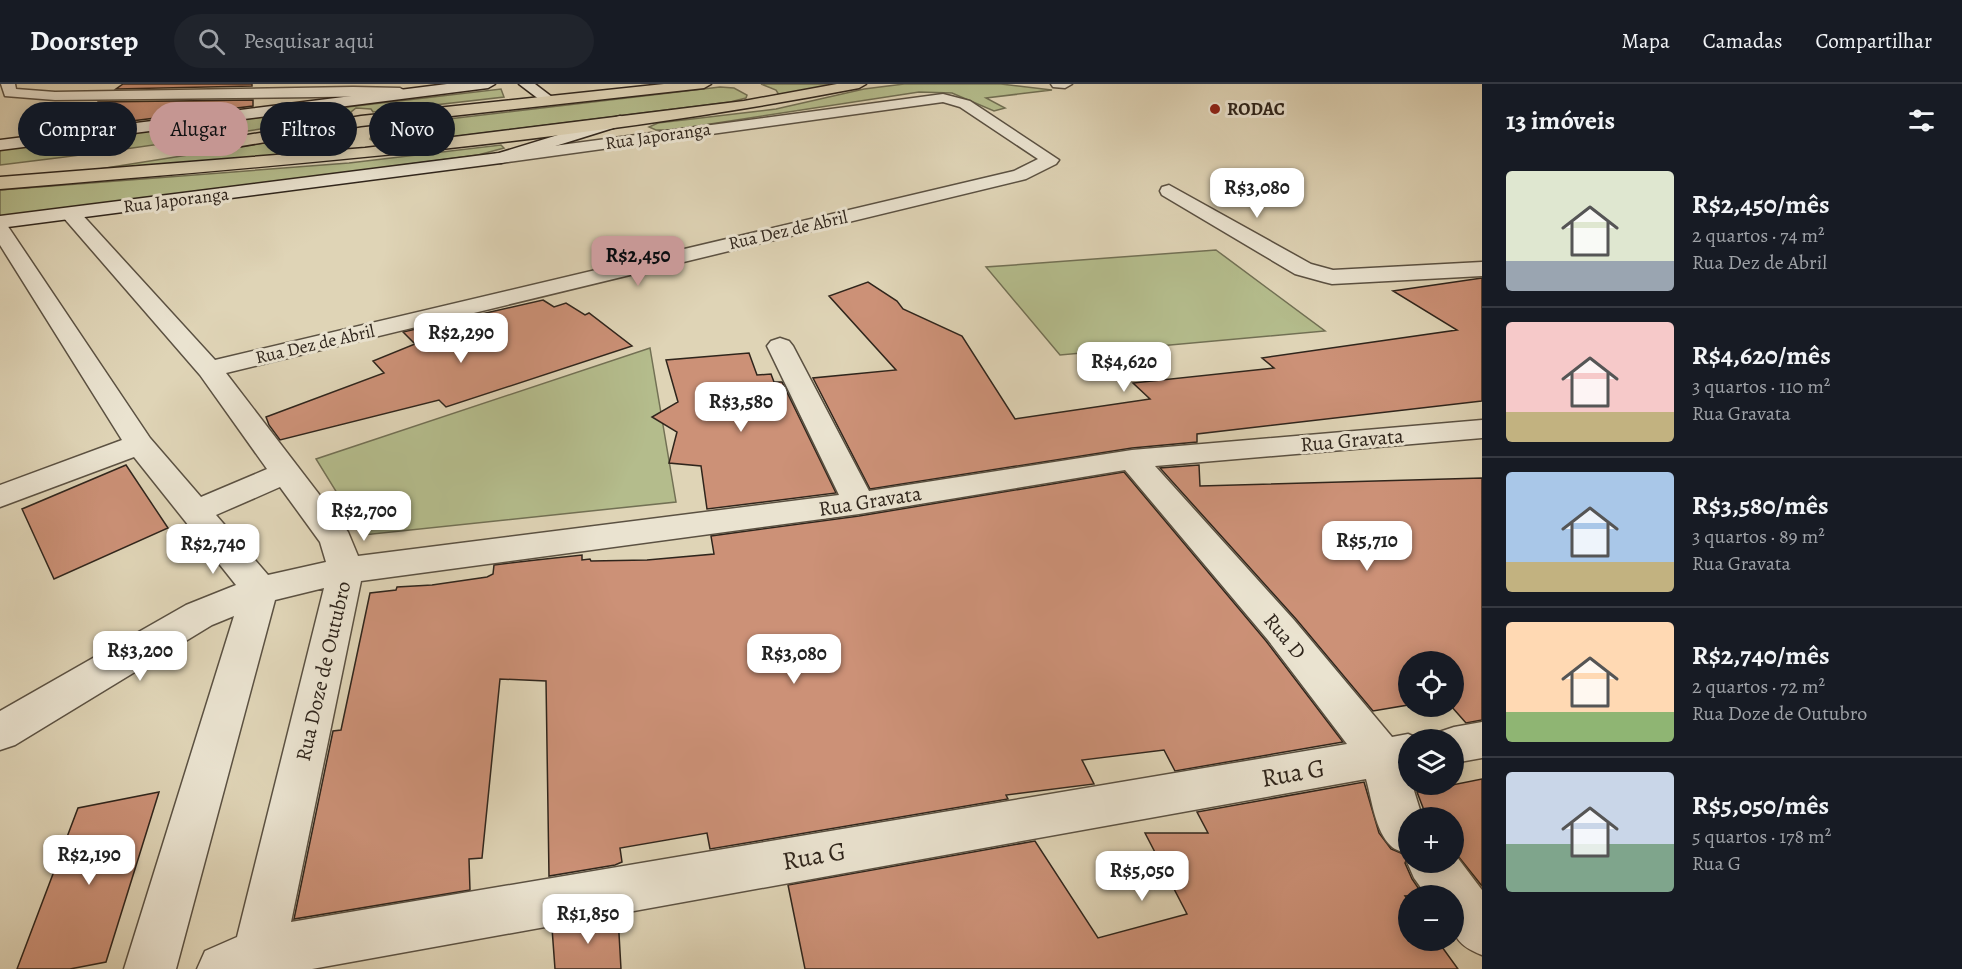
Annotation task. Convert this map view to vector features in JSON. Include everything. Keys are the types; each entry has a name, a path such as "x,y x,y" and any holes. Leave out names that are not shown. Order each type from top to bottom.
{"highway":[{"path":"248,140 361,121 704,84"},
{"path":"0,182 365,153 744,106 859,84"},
{"path":"744,106 755,98 757,93 752,90"},
{"path":"361,121 344,134 345,147 365,153"},
{"path":"0,182 157,156"}],"street":[{"path":"8,84 10,93 55,96 400,92"},
{"path":"0,145 400,92 488,84"},
{"path":"526,84 549,100"},
{"path":"1058,84 1065,84"},
{"name":"Rua Japoranga","path":"0,222 501,158 943,98 965,104 1050,160"},
{"path":"501,158 620,121"},
{"name":"Rua Dez de Abril","path":"209,369 1020,175 1050,160"},
{"path":"1169,191 1304,268 1332,277 1482,269"},
{"name":"Rua Doze de Outubro","path":"70,213 209,369 336,540 346,570 246,964"},
{"path":"0,229 139,444 260,590 150,969"},
{"path":"780,346 859,503"},
{"name":"Rua Gravata","path":"0,732 199,615 260,590 346,570 859,503 1132,459 1482,429"},
{"path":"0,497 139,444"},
{"name":"Rua D","path":"1132,459 1281,630 1395,755 1399,807"},
{"path":"195,512 286,472"},
{"path":"1464,743 1482,740"},
{"name":"Rua G","path":"246,964 1395,755"},
{"path":"1439,873 1482,930"}],"green space":[{"path":"761,84 837,84 779,95 776,90"},
{"path":"904,84 1001,84 1052,90 986,98 1005,108 994,111 952,93 919,92 671,130 656,130 649,127 658,123 776,109 864,89"},
{"path":"720,87 734,88 747,95 746,98 730,102 455,136 455,118"},
{"path":"501,89 504,97 455,103 391,102"},
{"path":"369,105 369,109 357,108 357,106"},
{"path":"260,117 260,129 248,130 248,119"},
{"path":"149,130 149,145 137,147 137,132"},
{"path":"260,144 260,156 297,156 93,170 182,156 248,156 248,145"},
{"path":"501,145 504,148 478,155 0,218 0,190 349,163 408,156 455,156 455,150"},
{"path":"18,146 18,156 70,156 0,165 0,148"},
{"path":"1216,250 1325,331 1060,355 986,267"},
{"path":"650,348 676,502 363,535 316,459"}],"building":[{"path":"123,84 252,84 252,86 116,89"},
{"path":"253,100 253,106 248,107 248,102 149,102 149,119 137,120 137,102 98,102"},
{"path":"1482,278 1482,401 1197,434 1197,442 1132,448 870,489 813,378 896,370 829,296 868,282 897,301 903,309 962,336 1015,419 1150,399 1133,383 1274,368 1262,358 1457,330 1393,291"},
{"path":"543,300 554,307 566,303 585,315 589,313 632,346 446,407 439,400 280,440 269,425 266,417 384,373 373,361 415,344 403,332"},
{"path":"749,353 757,375 771,374 774,382 782,382 836,493 707,509 701,466 669,463 677,432 652,417 678,402 666,360"},
{"path":"126,465 168,528 54,579 22,509"},
{"path":"1199,465 1200,486 1482,478 1482,720 1466,723 1461,717 1464,717 1464,651 1398,651 1398,707 1373,711 1296,619 1160,468"},
{"path":"1124,472 1266,641 1343,742 1175,771 1164,750 1082,760 1094,784 1006,795 1008,799 710,849 707,833 620,848 622,862 615,865 549,876 546,681 500,679 482,858 469,859 470,890 294,919 333,731 341,730 370,593 396,590 397,587 432,585 487,577 493,574 494,565 536,560 582,555 582,560 590,559 591,561 647,560 714,554 711,536 859,516"},
{"path":"1482,779 1482,886 1464,864 1464,807 1423,807 1418,795 1464,795 1464,783"},
{"path":"1364,782 1379,833 1391,849 1398,852 1398,873 1409,873 1416,885 1398,885 1398,951 1445,951 1458,969 805,969 788,885 1035,841 1098,938 1187,914 1145,833 1208,833 1197,812"},
{"path":"159,792 106,962 70,969 17,969 78,808"},
{"path":"618,916 621,969 555,969 552,928"}],"place":[{"name":"RODAC","path":"1215,109"}]}
